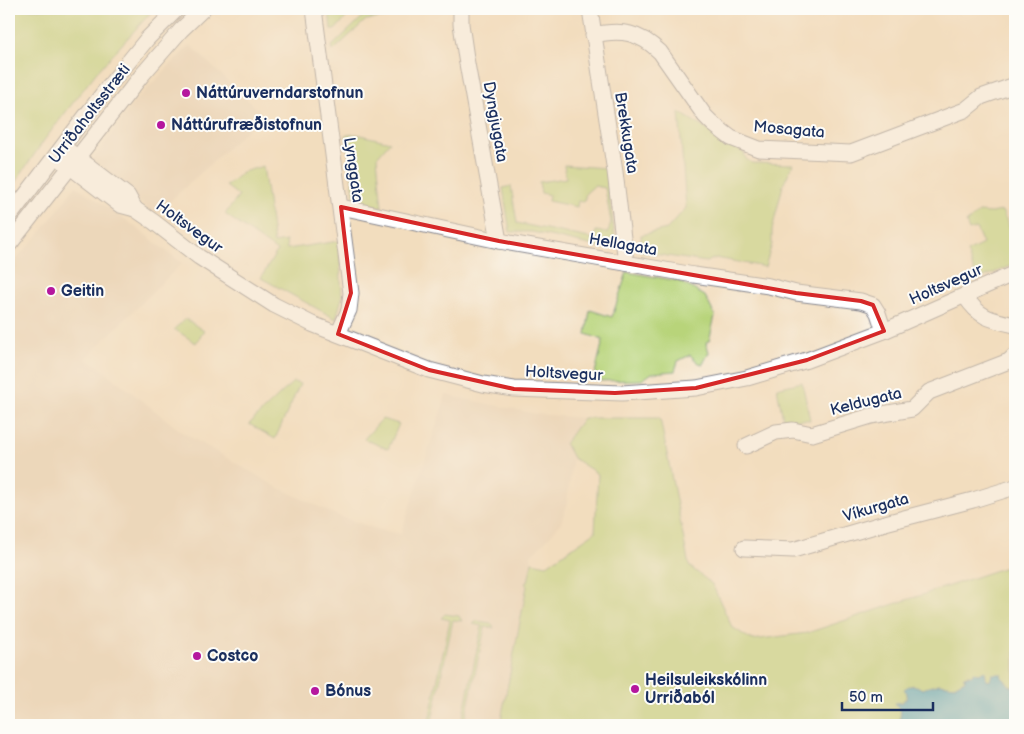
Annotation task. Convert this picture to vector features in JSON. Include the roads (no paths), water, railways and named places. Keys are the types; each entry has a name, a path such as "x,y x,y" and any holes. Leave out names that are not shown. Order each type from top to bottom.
{"street":[{"name":"Urriðaholtsstræti","path":"9,217 104,92 147,39 177,9"},
{"name":"Urriðaholtsstræti","path":"9,245 142,75 181,30 203,9"},
{"name":"Lynggata","path":"314,9 351,294 349,310 338,334"},
{"name":"Dyngjugata","path":"461,9 461,24 466,58 499,241"},
{"name":"Brekkugata","path":"590,9 615,172 626,263"},
{"name":"Mosagata","path":"594,35 613,31 624,32 634,34 652,45 667,61 705,116 713,124 731,138 759,149 851,153 965,110 981,97 1015,85"},
{"name":"Holtsvegur","path":"60,152 74,162 120,205 135,209 199,257 274,305 338,334 429,370 483,384 514,389 616,393 696,388 747,378 807,360 884,331 1015,273"},
{"name":"Hellagata","path":"341,207 499,241 769,286 796,293 861,301 873,305 878,312 884,331"},
{"path":"965,296 976,311 985,318 1015,325"},
{"name":"Keldugata","path":"746,446 768,434 785,430 812,434 871,416 912,409 930,392 1009,361 1015,355"},
{"name":"Víkurgata","path":"744,548 793,550 1015,487"}],"water":[{"path":"985,671 986,680 990,681 992,674 1002,674 1001,676 1010,686 1015,688 1015,725 899,725 901,711 895,703 901,703 907,698 907,693 904,689 909,686 917,686 922,689 939,684 954,686 965,680 966,678 963,677 973,675 973,672 978,674"}],"place":[{"name":"Náttúruverndarstofnun","path":"186,93"},
{"name":"Náttúrufræðistofnun","path":"161,125"},
{"name":"Geitin","path":"51,291"},
{"name":"Costco","path":"197,656"},
{"name":"Heilsuleikskólinn Urriðaból","path":"635,689"},
{"name":"Bónus","path":"315,691"}]}
